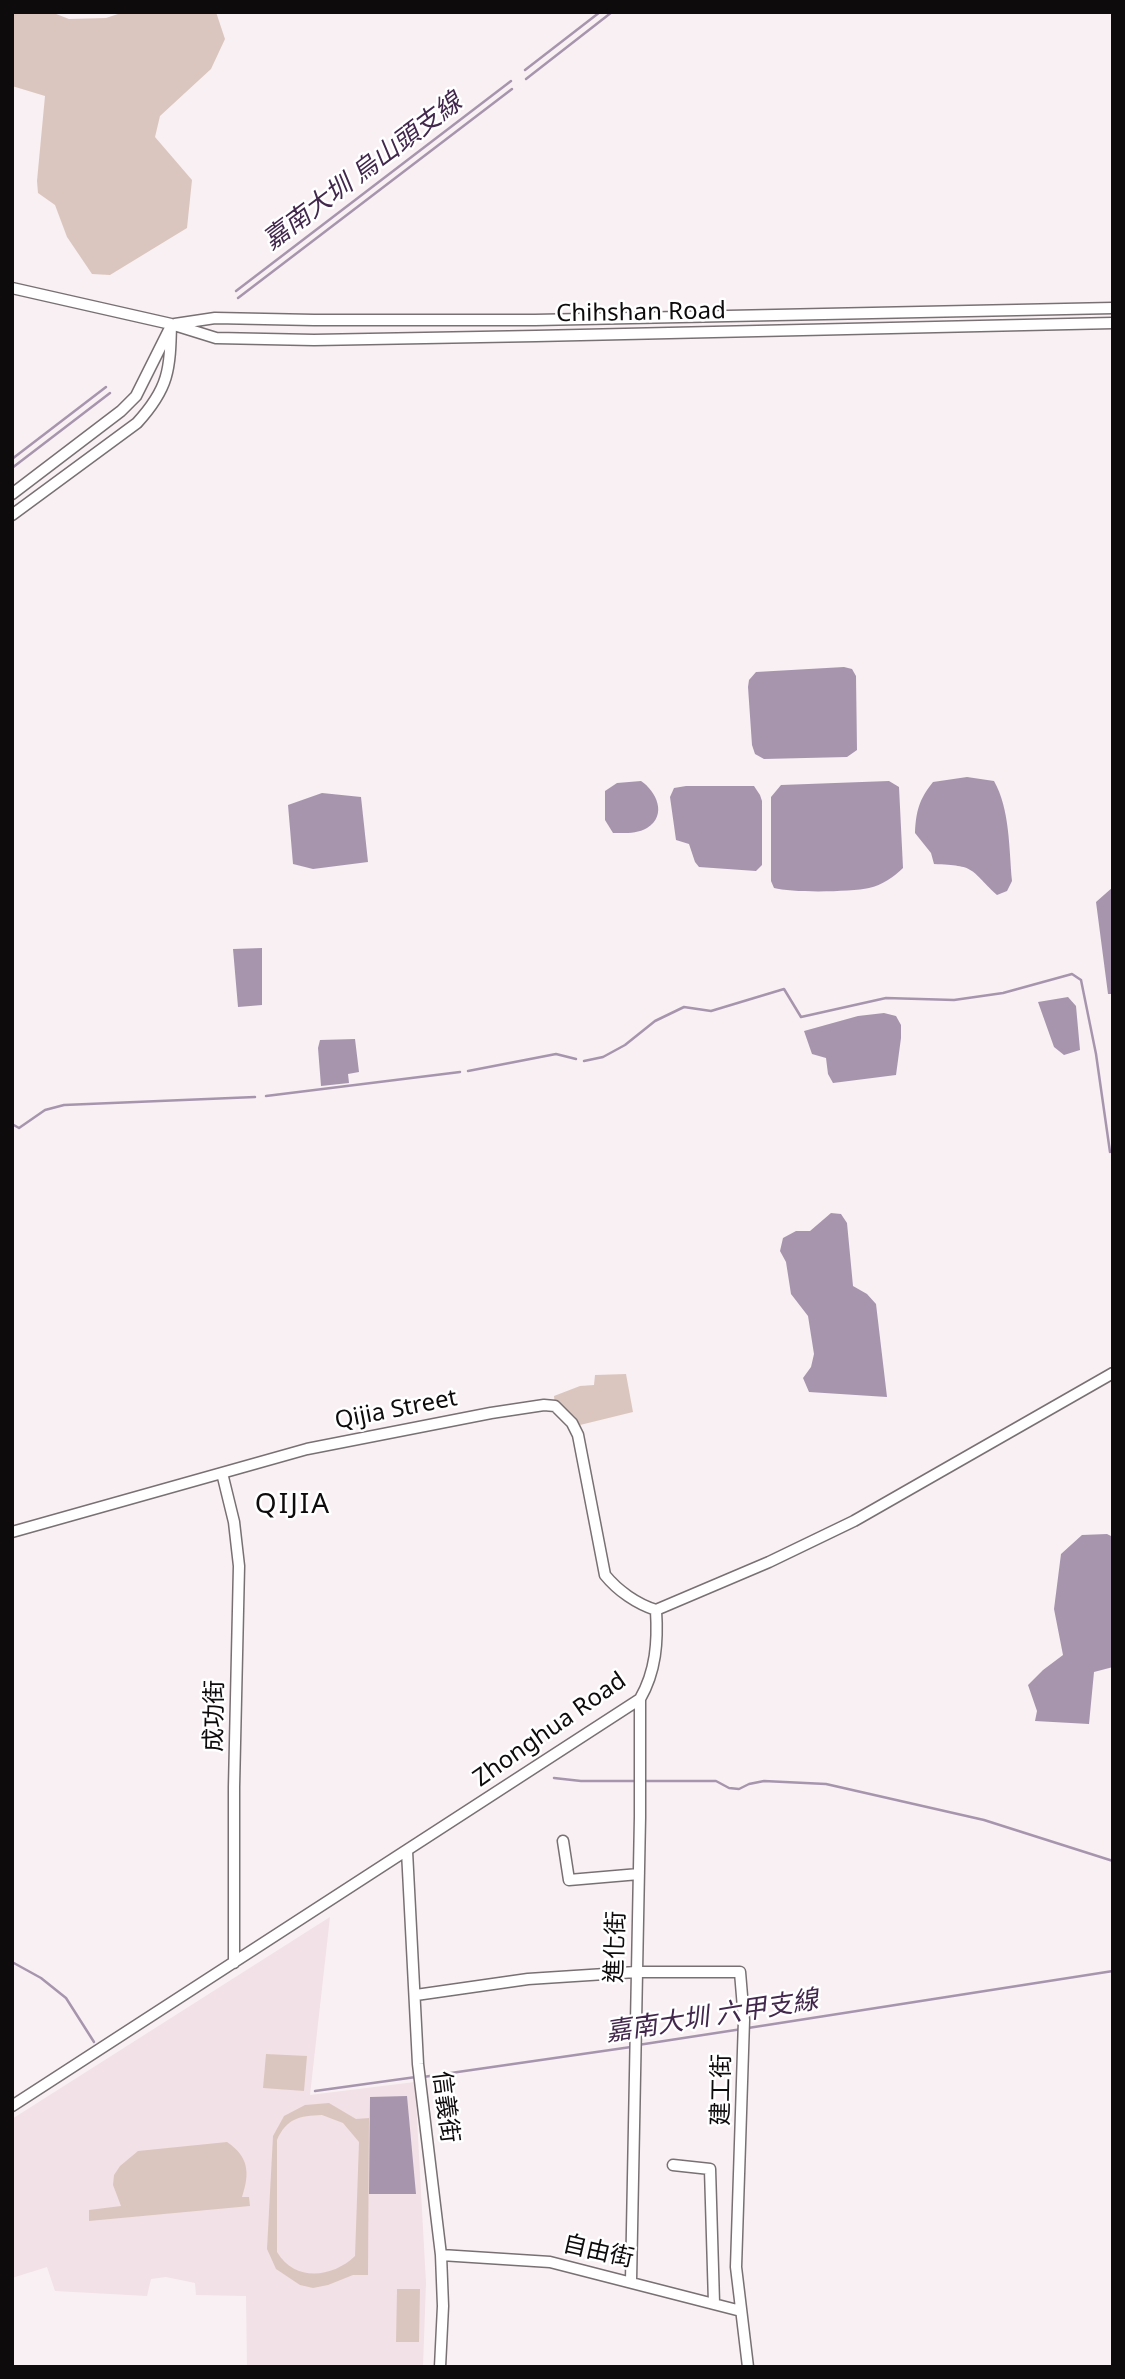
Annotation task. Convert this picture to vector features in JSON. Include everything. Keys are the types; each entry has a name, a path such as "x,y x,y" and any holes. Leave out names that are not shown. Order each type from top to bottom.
{"street":[{"path":"12,288 171,324"},
{"name":"Chihshan Road","path":"171,324 215,318 522,320 1113,308"},
{"name":"Chihshan Road","path":"171,324 216,338 314,340 1113,323"},
{"path":"12,494 121,411 136,396 171,324"},
{"path":"12,515 137,423 150,409 162,391 168,370 171,324"},
{"path":"656,1610 769,1562 854,1521 1113,1373"},
{"name":"Qijia Street","path":"12,1532 339,1442 492,1413 544,1405 555,1406 572,1423 578,1436 605,1576 612,1584 643,1605 656,1610"},
{"name":"成功街","path":"222,1473 234,1522 239,1566 234,1963"},
{"name":"Zhonghua Road","path":"12,2106 640,1699 650,1682 654,1667 658,1632 656,1610"},
{"name":"進化街","path":"631,2281 640,1699"},
{"path":"563,1841 569,1880 639,1874"},
{"name":"信義街","path":"407,1852 418,2064 441,2255 443,2306 440,2367"},
{"name":"建工街","path":"416,1995 528,1979 636,1972 740,1972 744,2029 736,2267 748,2367"},
{"path":"673,2165 710,2169 714,2303"},
{"name":"自由街","path":"441,2255 550,2262 741,2311"}],"shaded area":[{"path":"12,12 51,12 69,19 106,18 124,12 216,12 225,39 211,69 160,116 155,137 192,180 187,228 110,275 92,274 67,237 55,205 38,193 45,96 12,86"},
{"path":"844,667 852,669 856,676 857,750 847,757 764,759 755,754 748,687 749,680 756,672"},
{"path":"967,777 994,781 1003,804 1012,881 1007,891 997,895 971,870 934,864 931,853 915,833 919,806 933,782"},
{"path":"641,781 658,803 657,817 643,830 613,833 605,820 605,791 617,783"},
{"path":"889,781 899,787 903,868 888,880 869,888 807,891 774,888 771,881 771,797 781,785"},
{"path":"754,786 762,801 762,865 756,871 699,867 689,844 676,840 670,797 674,788"},
{"path":"322,793 361,797 368,862 313,869 293,864 288,805"},
{"path":"1113,887 1113,994 1108,994 1096,902"},
{"path":"262,948 262,1005 238,1007 233,949"},
{"path":"1068,997 1076,1006 1080,1050 1064,1055 1054,1047 1038,1002"},
{"path":"884,1013 896,1016 901,1025 896,1075 833,1083 828,1074 826,1058 812,1054 804,1031 858,1016"},
{"path":"355,1039 359,1072 348,1074 349,1083 321,1086 318,1048 320,1040"},
{"path":"831,1213 841,1214 847,1223 853,1286 867,1294 876,1304 887,1397 809,1392 803,1378 811,1367 814,1354 808,1316 791,1294 786,1262 780,1251 783,1238 796,1231 810,1231"},
{"path":"626,1374 633,1412 580,1425 574,1416 555,1406 554,1396 580,1386 594,1385 595,1375"},
{"path":"1107,1534 1113,1537 1113,1667 1094,1672 1089,1724 1035,1721 1037,1711 1028,1685 1063,1655 1054,1609 1061,1554 1082,1535"},
{"path":"330,1917 310,2095 415,2082 426,2283 423,2367 247,2367 246,2296 196,2295 195,2283 166,2277 151,2279 147,2296 55,2291 47,2267 12,2278 12,2119"},
{"path":"266,2054 307,2056 304,2091 263,2088"},
{"path":"407,2096 416,2194 369,2194 370,2097"},
{"path":"329,2103 356,2119 369,2118 368,2275 353,2275 313,2288 300,2285 276,2269 267,2249 273,2136 284,2116 305,2105","holes":["322,2115 343,2123 359,2142 355,2256 336,2269 314,2274 304,2272 285,2262 277,2252 277,2140 285,2127 307,2116"]},
{"path":"227,2142 244,2160 247,2173 242,2197 249,2197 250,2206 89,2221 89,2210 121,2206 113,2185 114,2175 120,2166 138,2151"},
{"path":"397,2289 420,2289 419,2342 396,2342"}],"waterway":[{"name":"嘉南大圳 烏山頭支線","path":"525,70 600,12"},
{"path":"526,79 612,12"},
{"name":"嘉南大圳 烏山頭支線","path":"236,291 511,81"},
{"path":"238,298 512,89"},
{"name":"嘉南大圳 烏山頭支線","path":"12,459 106,387"},
{"path":"12,468 110,393"},
{"path":"584,1061 603,1057 625,1045 655,1021 684,1007 711,1011 784,989 801,1017 886,998 954,1000 1003,993 1072,974 1081,980 1096,1054 1110,1152"},
{"path":"468,1071 556,1054 576,1059"},
{"path":"266,1096 460,1072"},
{"path":"12,1124 19,1128 45,1110 64,1105 255,1097"},
{"path":"554,1778 638,1781"},
{"path":"644,1781 716,1781 729,1788 739,1789 764,1781 826,1784 984,1820 1113,1861"},
{"name":"嘉南大圳 六甲支線","path":"12,1962 41,1978 66,1998 94,2042"},
{"name":"嘉南大圳 六甲支線","path":"748,2028 1113,1971"},
{"name":"嘉南大圳 六甲支線","path":"638,2045 742,2029"},
{"name":"嘉南大圳 六甲支線","path":"423,2077 631,2047"},
{"name":"嘉南大圳 六甲支線","path":"315,2091 416,2077"}],"district":[{"name":"QIJIA","path":"293,1505"}]}
